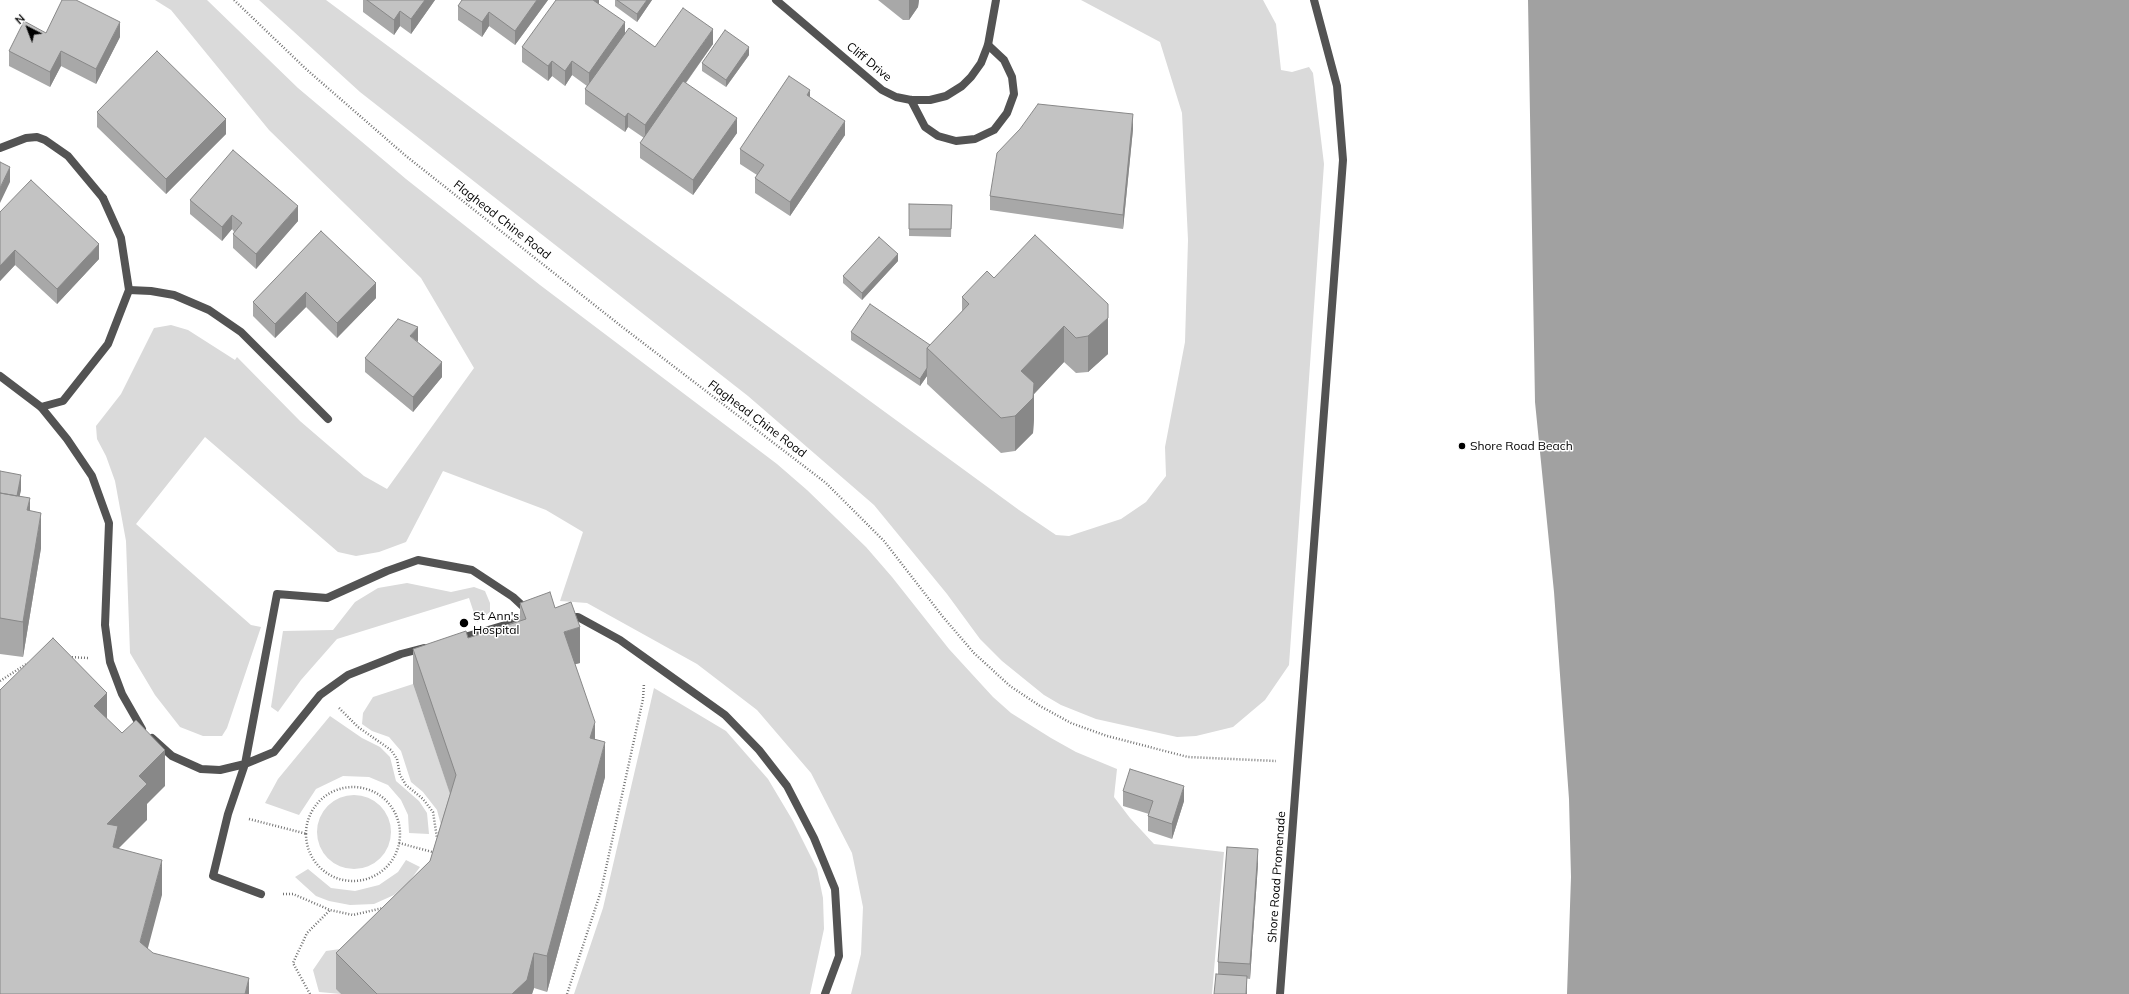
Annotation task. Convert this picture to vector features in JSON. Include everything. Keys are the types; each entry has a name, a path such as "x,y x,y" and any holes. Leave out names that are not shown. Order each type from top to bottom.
{"street":[{"name":"Cliff Drive","path":"776,0 882,90 896,97 911,100 930,100 940,97 962,86 971,77 981,63 988,45 996,0"},
{"name":"Shore Road Promenade","path":"1280,994 1343,160 1337,86 1314,0"},
{"path":"911,100 925,127 938,136 956,141 975,139 994,130 1007,113 1014,94 1012,77 1004,60 988,45"},
{"path":"0,148 26,138 37,137 45,140 68,156 103,198 121,238 129,290 108,344 63,401 41,407"},
{"path":"129,290 151,291 174,295 209,310 241,332 328,419"},
{"path":"0,376 41,407 67,439 92,476 109,523 105,625 110,660 122,694 140,728 172,756 201,768 220,770 245,764 274,752 322,693 348,675 401,654 432,646"},
{"path":"261,894 213,876 228,814 245,764 277,594 327,598 387,571 418,560 472,570 513,597 533,619 451,641"},
{"path":"557,618 578,617 620,640 670,674 724,715 759,750 787,786 814,838 835,889 839,956 825,994"}],"path":[{"name":"Flaghead Chine Road","path":"234,0 306,70 406,156 621,326 826,483 884,541 974,653 1010,686 1040,706 1071,723 1107,736 1188,757 1298,762"},
{"path":"62,658 110,660"},
{"path":"0,681 31,661"},
{"path":"567,994 601,891 643,699 644,678"},
{"path":"322,693 358,726 391,750 397,759 400,774 406,785 423,799 433,812 437,841"},
{"path":"358,787 374,791 386,800 395,813 400,828 399,843 394,858 384,869 371,877 356,881 341,879 327,873 316,862 309,849 306,834 309,819 316,805 328,794 342,788 358,787"},
{"path":"228,814 306,834"},
{"path":"399,843 442,854"},
{"path":"433,859 436,847"},
{"path":"261,894 293,894 330,910 353,915 384,908 390,904"},
{"path":"310,994 293,962 307,933 330,910"}],"shaded area":[{"path":"155,0 207,0 298,88 406,179 540,285 777,464 807,490 866,547 892,577 949,649 993,697 1011,713 1051,738 1076,752 1117,769 1114,797 1130,818 1154,844 1224,852 1212,994 851,994 861,954 863,907 852,853 811,773 757,710 697,664 587,603 560,601 583,532 546,510 443,471 406,542 379,552 356,556 338,552 205,437 136,524 251,625 261,627 227,728 222,736 203,736 180,727 155,695 130,653 126,541 115,481 106,456 97,439 96,426 121,394 154,328 171,325 188,330 235,360 237,357 300,421 364,476 387,489 474,368 421,278 269,130 171,10"},
{"path":"259,0 326,0 621,219 1019,510 1056,535 1069,536 1121,519 1146,502 1166,476 1165,447 1185,342 1188,240 1182,113 1160,42 1081,0 1263,0 1276,24 1281,70 1292,72 1309,67 1313,73 1324,164 1289,665 1265,700 1233,727 1196,736 1177,737 1096,719 1061,705 1044,695 1002,661 980,639 947,594 874,505 748,396 360,92"},
{"path":"1528,0 2129,0 2129,994 1567,994 1571,877 1569,799 1554,592 1535,402"},
{"path":"407,583 451,592 474,587 485,591 490,603 490,612 477,622 469,598 337,639 301,680 278,712 271,707 283,631 333,630 355,602 378,588"},
{"path":"413,684 456,811 442,829 437,810 423,792 411,782 401,751 389,737 372,731 362,724 363,713 373,697"},
{"path":"654,688 726,731 768,779 793,821 817,869 823,898 824,929 810,994 574,994 603,908"},
{"path":"330,716 362,738 380,747 390,757 396,781 419,801 427,813 429,834 409,833 408,815 401,800 388,785 369,777 343,776 316,789 299,815 265,803 278,779"},
{"path":"354,795 368,798 380,806 388,818 391,832 388,846 380,858 368,866 354,869 340,866 328,858 320,846 317,832 320,818 328,806 340,798"},
{"path":"406,860 420,867 409,882 394,895 374,904 350,905 329,901 316,896 295,877 308,869 331,888 355,891 379,885 398,872"},
{"path":"368,945 337,989 341,994 319,992 313,970 326,951"}],"building":[{"path":"62,0 76,0 120,22 96,69 61,51 50,72 9,51 24,21 46,33"},
{"path":"367,0 425,0 411,19 400,11 394,20"},
{"path":"462,0 537,0 515,31 489,12 482,22 458,6"},
{"path":"556,0 593,0 625,22 589,73 572,61 565,71 552,61 548,66 522,47"},
{"path":"617,0 647,0 637,14"},
{"path":"683,8 713,29 645,125 628,113 625,117 585,89 629,28 655,47"},
{"path":"725,30 749,47 726,80 702,63"},
{"path":"157,51 226,119 166,179 97,112"},
{"path":"789,76 810,90 807,95 845,121 790,202 755,178 764,165 740,149"},
{"path":"683,81 737,118 693,180 640,143"},
{"path":"1038,104 1133,114 1123,215 990,196 997,153 1020,129"},
{"path":"233,150 298,206 256,254 233,234 242,223 232,215 222,227 190,200"},
{"path":"0,162 10,167 0,188"},
{"path":"31,180 99,244 57,289 15,250 0,266 0,212"},
{"path":"909,204 952,205 951,229 909,229"},
{"path":"321,231 376,283 337,323 306,292 275,324 253,302"},
{"path":"1035,235 1108,304 1108,318 1088,336 1076,338 1064,326 1021,371 1034,383 1033,398 1015,416 1001,418 927,348 969,304 962,297 987,271 994,278"},
{"path":"879,237 898,254 862,293 843,276"},
{"path":"870,304 930,345 927,348 927,368 920,379 851,332"},
{"path":"398,319 418,327 410,336 442,362 413,397 365,358"},
{"path":"0,471 21,475 17,496 0,493"},
{"path":"0,493 30,498 27,510 41,513 23,622 0,618"},
{"path":"550,592 555,608 571,602 580,627 564,632 595,722 590,738 605,742 547,956 534,953 527,980 512,994 377,994 336,953 430,861 456,775 413,649 466,631 468,638 526,619 520,603"},
{"path":"53,638 107,693 94,706 122,733 136,720 165,750 139,776 147,784 107,824 118,826 113,847 162,860 140,942 153,953 249,978 245,994 0,994 0,690"},
{"path":"1130,769 1184,786 1172,824 1148,816 1153,801 1123,791"},
{"path":"1227,847 1258,849 1250,964 1218,962"},
{"path":"1216,974 1247,976 1246,994 1214,994"}],"place":[{"name":"Shore Road Beach","path":"1462,446"},
{"name":"St Ann's Hospital","path":"464,623"}]}
